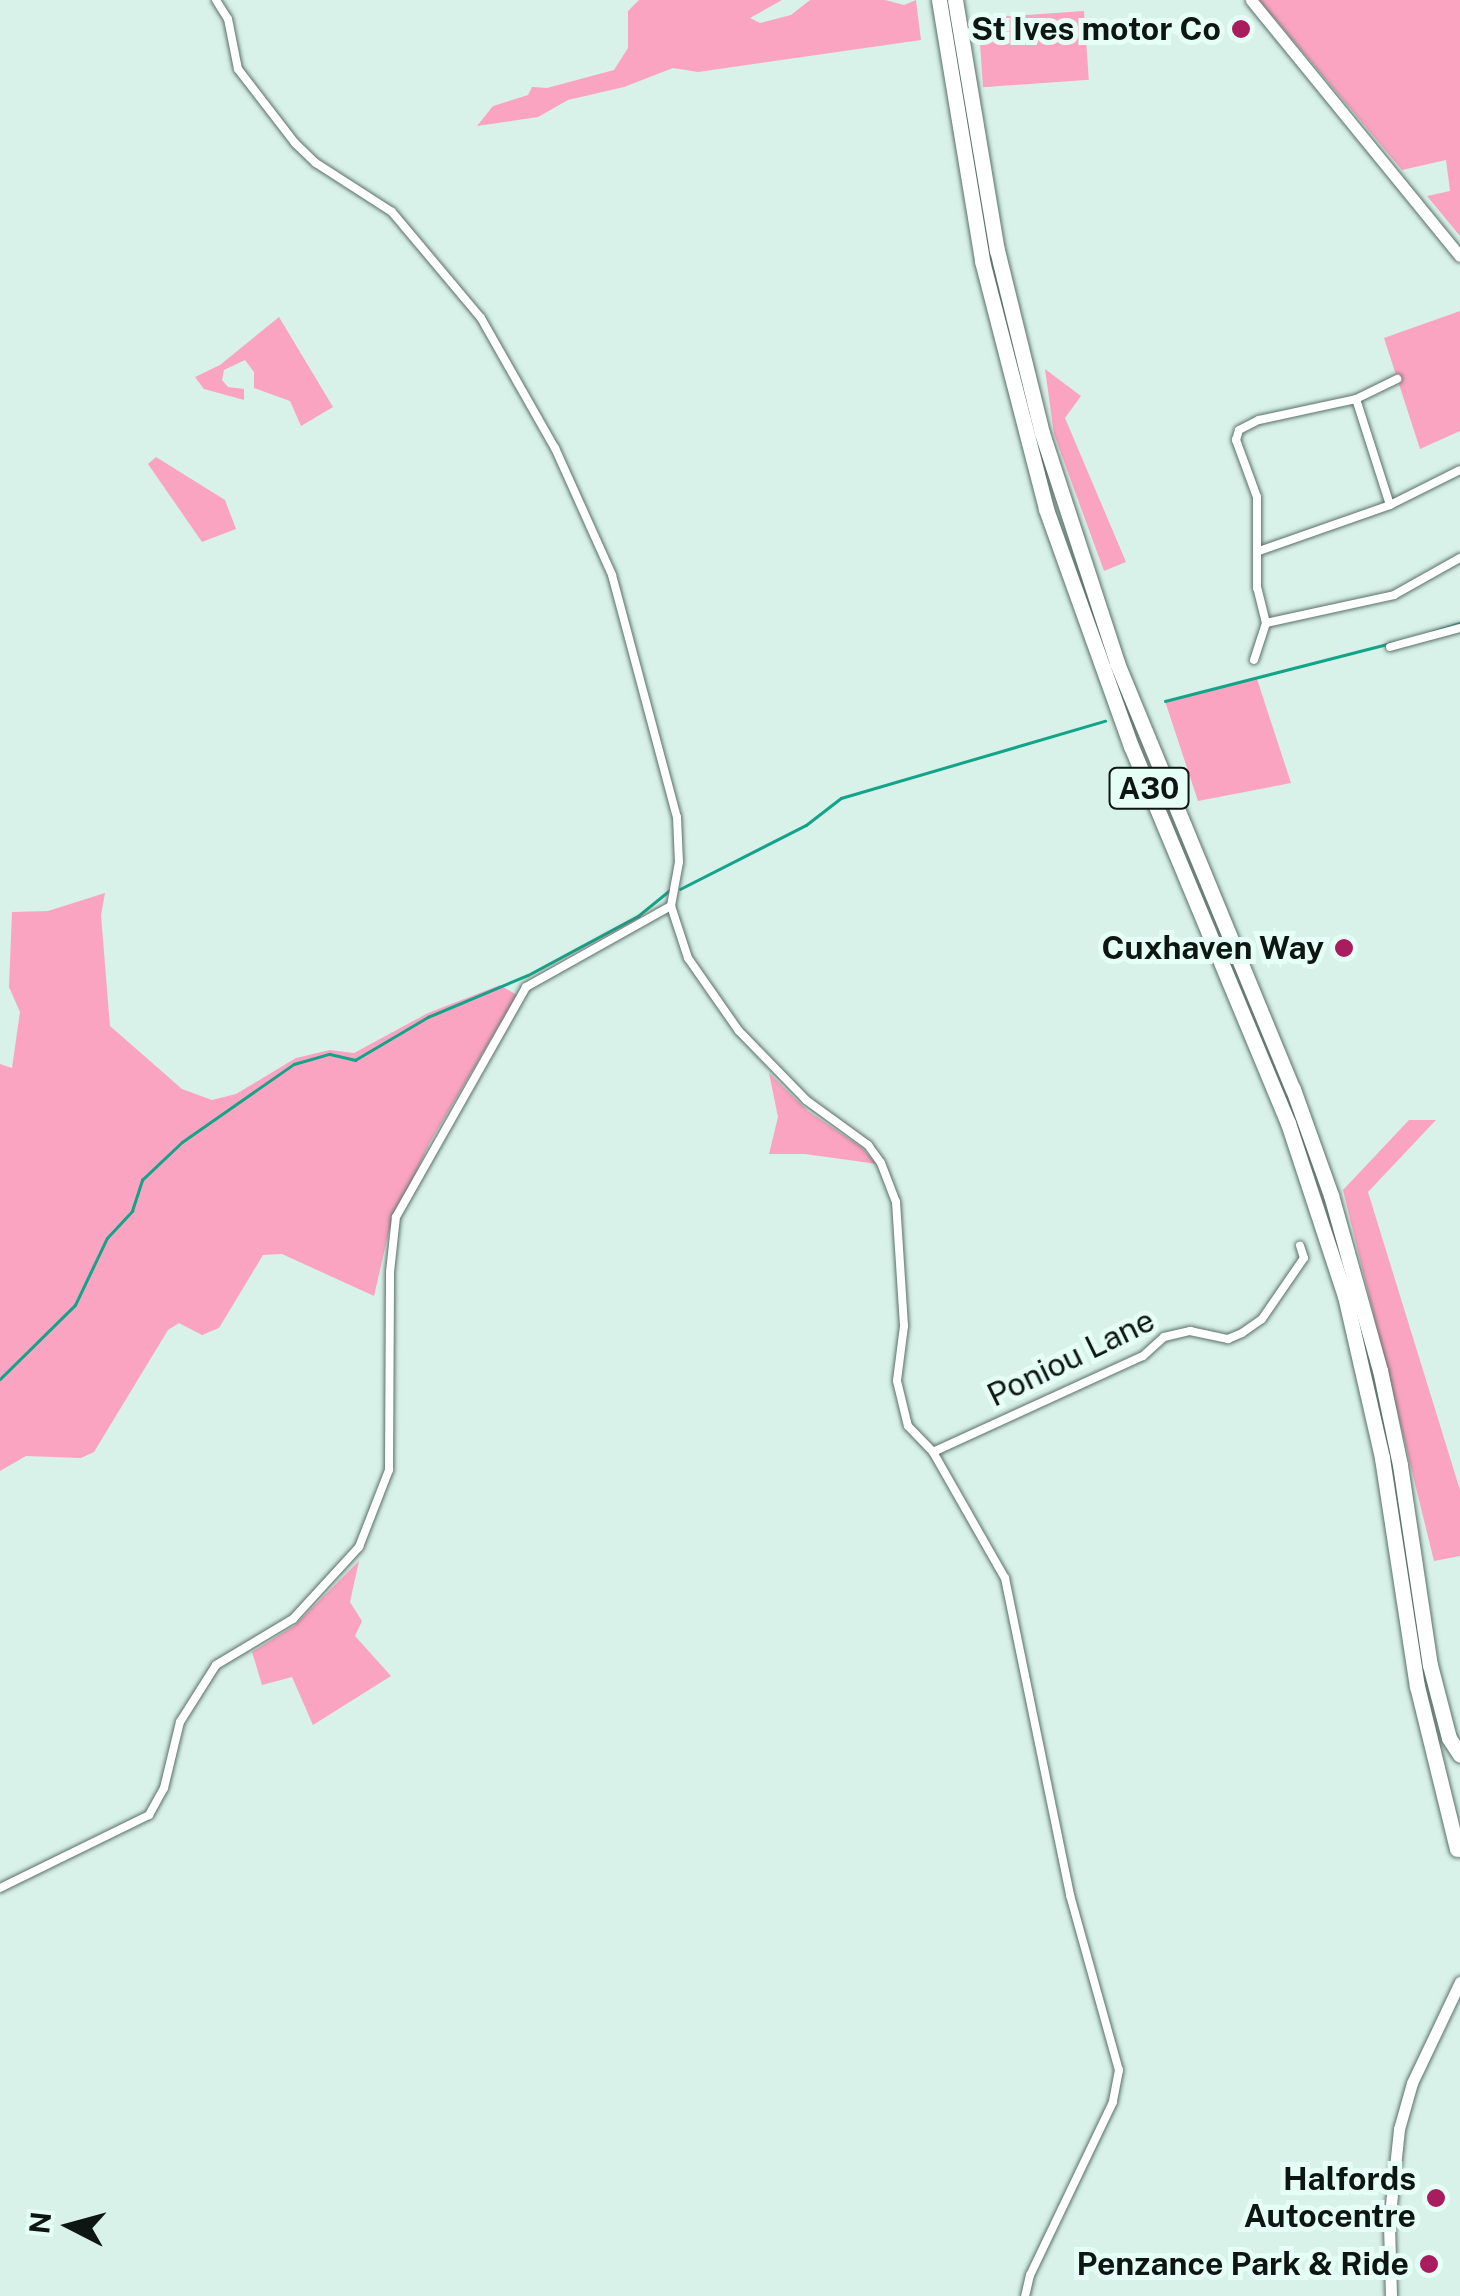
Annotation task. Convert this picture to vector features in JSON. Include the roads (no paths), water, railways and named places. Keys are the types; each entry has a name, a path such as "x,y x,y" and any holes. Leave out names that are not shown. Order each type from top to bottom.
{"highway":[{"name":"A30","path":"939,0 982,262 1052,526 1131,746 1288,1123 1344,1296 1382,1458 1416,1686 1459,1854"},
{"name":"A30","path":"956,0 996,250 1042,433 1117,663 1293,1089 1331,1195 1388,1408 1430,1666 1449,1738 1460,1756"},
{"path":"1459,1854 1460,1819"}],"street":[{"path":"216,0 228,20 238,69 316,163 392,212 481,318 555,448 612,574 677,817 680,862 671,906 688,958 739,1031 806,1100 868,1145 881,1162 896,1202 904,1326 896,1381 908,1426 933,1452 1005,1578 1070,1895 1120,2070 1113,2102 1038,2258 1024,2296"},
{"path":"1251,0 1460,256"},
{"path":"1254,660 1266,623 1257,588 1257,497 1236,440 1238,430 1259,420 1356,399 1397,379"},
{"path":"1356,399 1390,505"},
{"path":"1259,552 1390,505 1460,470"},
{"path":"1266,623 1394,595 1460,558"},
{"path":"1390,647 1460,628"},
{"path":"0,1888 148,1815 164,1788 180,1722 216,1665 293,1619 359,1547 389,1470 389,1305 396,1217 526,987 671,906"},
{"name":"Poniou Lane","path":"933,1452 1143,1356 1164,1336 1190,1331 1214,1340 1242,1334 1262,1319 1304,1258 1300,1246"},
{"path":"1391,2296 1389,2223 1399,2129 1412,2083 1460,1982"}],"waterway":[{"path":"1432,632 1460,623"},
{"path":"1165,701 1395,642"},
{"path":"680,889 806,825 841,798 1105,721"},
{"path":"0,1379 75,1305 107,1238 132,1211 142,1180 182,1142 294,1064 330,1054 355,1060 428,1017 528,975 638,916 670,890"}],"place":[{"name":"St Ives motor Co","path":"1241,29"},
{"name":"Cuxhaven Way","path":"1344,948"},
{"name":"Halfords Autocentre","path":"1436,2198"},
{"name":"Penzance Park & Ride","path":"1429,2264"}]}
